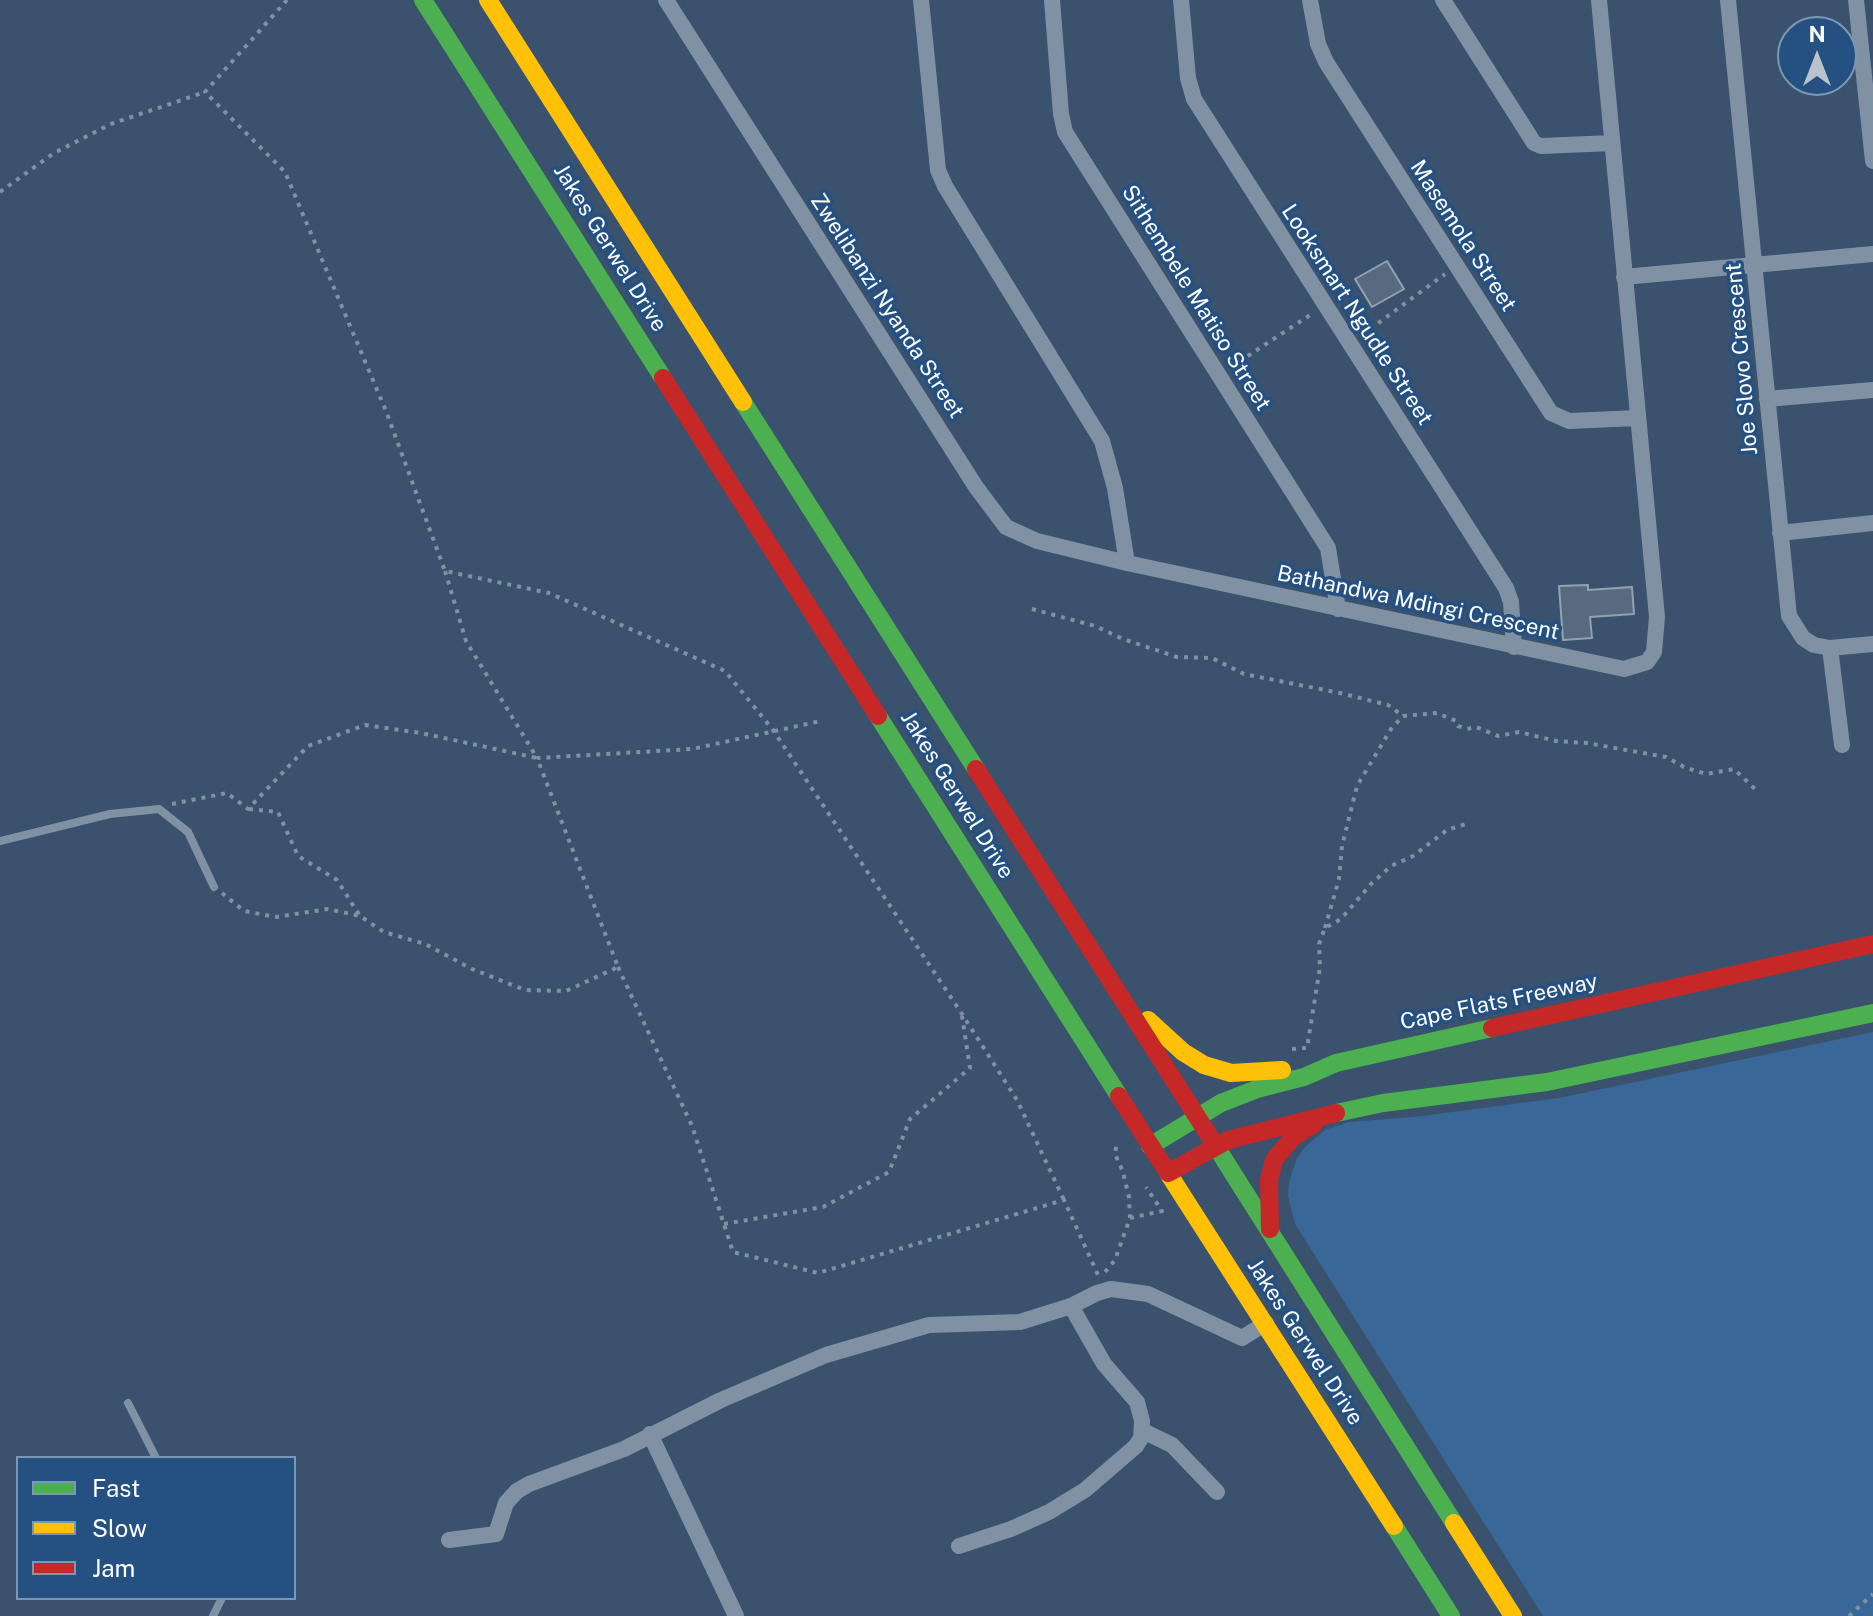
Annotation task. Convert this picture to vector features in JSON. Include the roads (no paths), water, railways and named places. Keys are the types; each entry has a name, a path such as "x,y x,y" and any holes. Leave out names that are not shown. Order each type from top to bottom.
{"main road":[{"name":"Jakes Gerwel Drive","path":"423,0 1451,1616"},
{"name":"Jakes Gerwel Drive","path":"488,0 1513,1616"},
{"name":"Cape Flats Freeway","path":"1150,1146 1239,1096 1304,1077 1336,1063 1873,944"},
{"path":"1127,1005 1183,1052 1214,1069 1231,1073 1258,1073 1336,1063"},
{"path":"1168,1173 1215,1145 1337,1113 1383,1103 1562,1079 1873,1013"},
{"path":"1270,1229 1269,1180 1274,1160 1294,1136 1337,1113"}],"street":[{"name":"Zwelibanzi Nyanda Street","path":"666,0 998,519 1015,533 1037,541 1127,563"},
{"path":"921,0 938,170 1102,441 1115,488 1127,563"},
{"name":"Sithembele Matiso Street","path":"1052,0 1065,132 1328,548 1338,609"},
{"name":"Looksmart Ngudle Street","path":"1181,0 1188,78 1194,99 1506,588 1511,602 1514,647"},
{"name":"Masemola Street","path":"1310,0 1318,44 1326,62 1551,413 1569,421 1637,418"},
{"path":"1443,0 1529,138 1541,146 1612,143"},
{"name":"Bathandwa Mdingi Crescent","path":"1127,563 1624,669 1647,662 1654,652 1657,617 1599,0"},
{"name":"Joe Slovo Crescent","path":"1728,0 1789,616 1803,638 1814,645 1830,648"},
{"path":"1856,0 1873,161"},
{"path":"1624,277 1873,254"},
{"path":"1767,399 1873,390"},
{"path":"1780,533 1873,523"},
{"path":"1842,745 1830,648 1873,644"},
{"path":"449,1540 496,1534 506,1503 529,1484 624,1449 650,1434 826,1355 929,1325 1020,1322 1111,1289 1148,1294 1242,1338 1266,1323"},
{"path":"959,1546 1011,1529 1049,1512 1085,1490 1136,1446 1143,1431 1137,1402 1100,1357 1071,1306"},
{"path":"1143,1431 1172,1445 1217,1492"},
{"path":"650,1434 736,1616"}],"lane":[{"path":"0,841 110,814 159,809 172,816 188,832 214,887"},
{"path":"128,1403 155,1456"}]}
